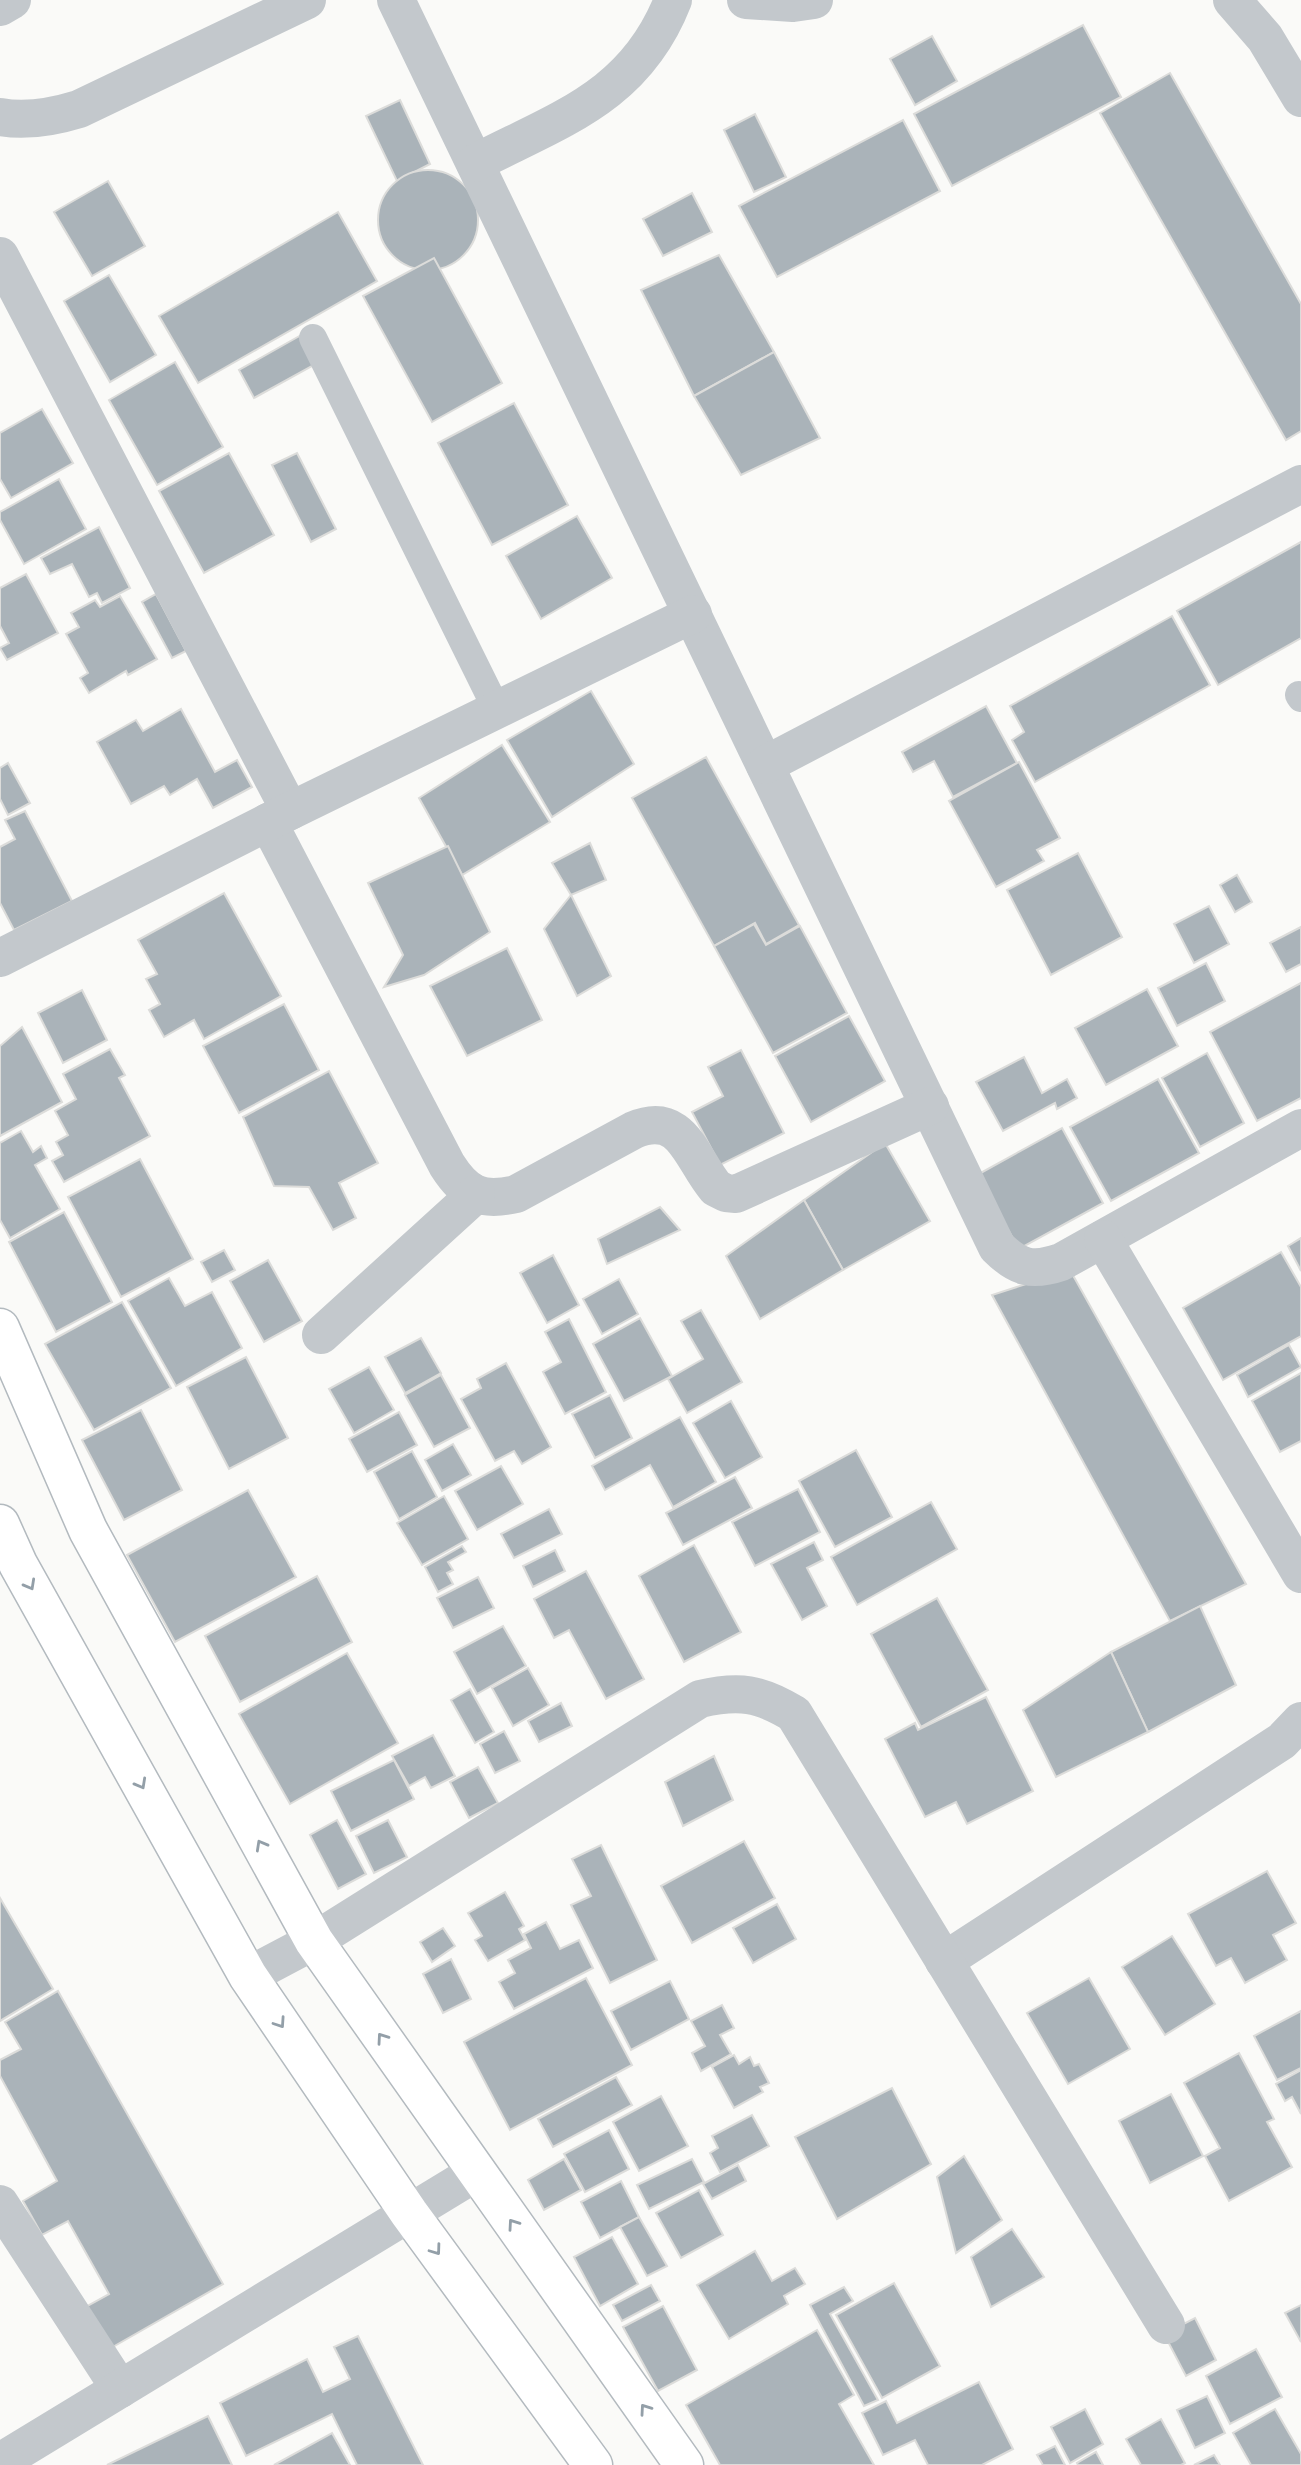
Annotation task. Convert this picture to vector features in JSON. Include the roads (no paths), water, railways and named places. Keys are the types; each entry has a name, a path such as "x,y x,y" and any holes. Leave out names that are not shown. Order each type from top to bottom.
{"street":[{"path":"0,7 12,0"},
{"path":"0,117 29,119 55,116 79,108 307,0"},
{"path":"396,0 997,1247 1010,1260 1027,1267 1044,1268 1061,1262 1301,1128"},
{"path":"475,163 593,103 637,64 662,27 673,0"},
{"path":"746,0 793,3 814,0"},
{"path":"1232,0 1265,38 1301,98"},
{"path":"0,256 458,1183 476,1195 496,1199 516,1194 634,1130 645,1125 658,1124 681,1135 716,1188 736,1194 930,1106"},
{"path":"765,765 1301,484"},
{"path":"0,958 279,817 693,614"},
{"path":"321,1335 476,1195"},
{"path":"1103,1239 1301,1574"},
{"path":"0,1328 88,1530 314,1941 684,2465"},
{"path":"0,1524 18,1564 248,1976 409,2213 593,2465"},
{"path":"248,1976 314,1941 678,1710 700,1699 723,1694 747,1694 772,1700 794,1714 1166,2325"},
{"path":"944,1961 1282,1741 1301,1721"},
{"path":"8,2461 120,2389 477,2172"},
{"path":"0,2204 120,2389"}],"lane":[{"path":"313,338 497,710"}]}
